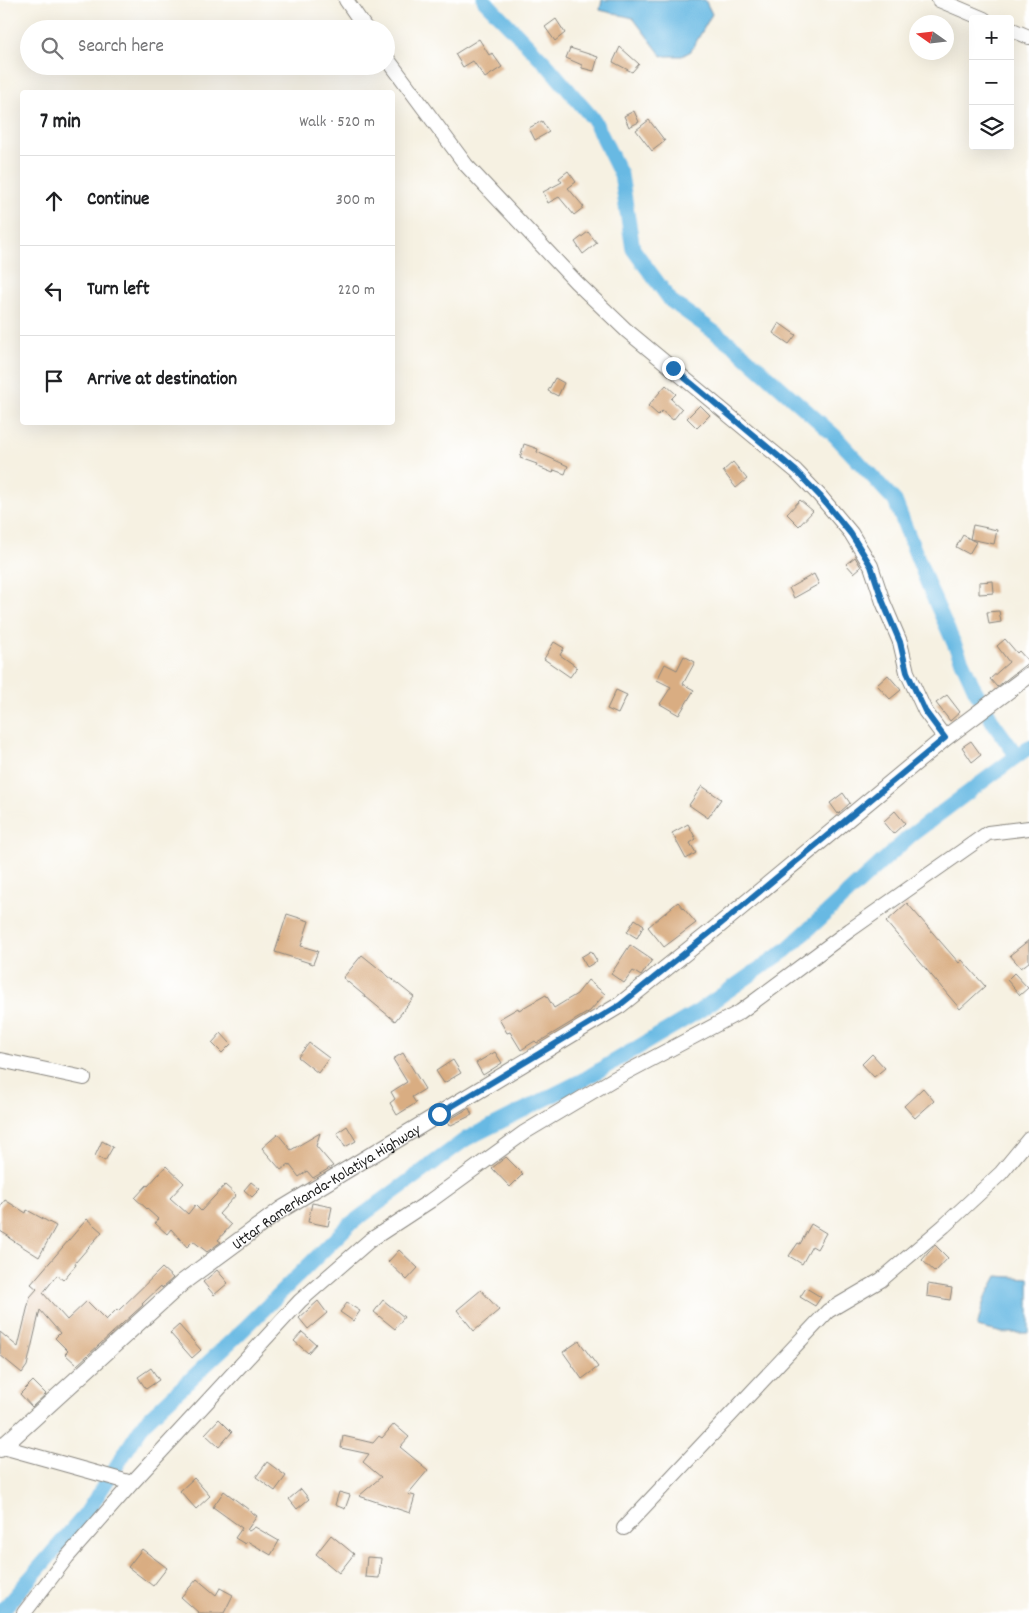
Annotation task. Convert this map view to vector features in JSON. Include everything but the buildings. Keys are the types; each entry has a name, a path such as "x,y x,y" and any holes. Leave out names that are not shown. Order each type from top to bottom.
{"street":[{"path":"346,0 360,20"},
{"path":"938,0 974,15"},
{"path":"1014,31 1029,37"},
{"path":"395,69 466,165 576,282 626,330 796,471 820,496 851,534 871,566 883,602 900,642 907,672 925,711 949,735"},
{"name":"Uttar Ramerkanda-Kolatiya Highway","path":"1,1447 183,1282 282,1209 620,1005 949,735 1029,675"},
{"path":"24,1613 128,1483 300,1301 369,1242 430,1201 525,1132 612,1080 740,1012 850,930 988,833 1029,828"},
{"path":"0,1060 84,1078"},
{"path":"624,1528 828,1311 881,1280 1002,1173 1029,1139"},
{"path":"1,1447 128,1483"}],"water":[{"path":"602,0 705,0 712,14 691,51 682,56 662,56 633,18 600,10"},
{"path":"997,1276 1029,1278 1029,1333 1003,1333 977,1327 984,1300"}],"waterway":[{"path":"484,0 548,66 594,120 621,175 633,249 671,301 735,347 835,436 895,501 931,592 974,688 994,724 1017,756"},
{"path":"0,1613 85,1515 144,1423 244,1329 349,1225 466,1139 583,1080 699,1011 786,950 910,836 1029,747"}],"route":[{"path":"439,1114 620,1005 945,738 925,711 907,672 900,642 883,602 871,566 851,534 820,496 796,471 673,368"}]}
